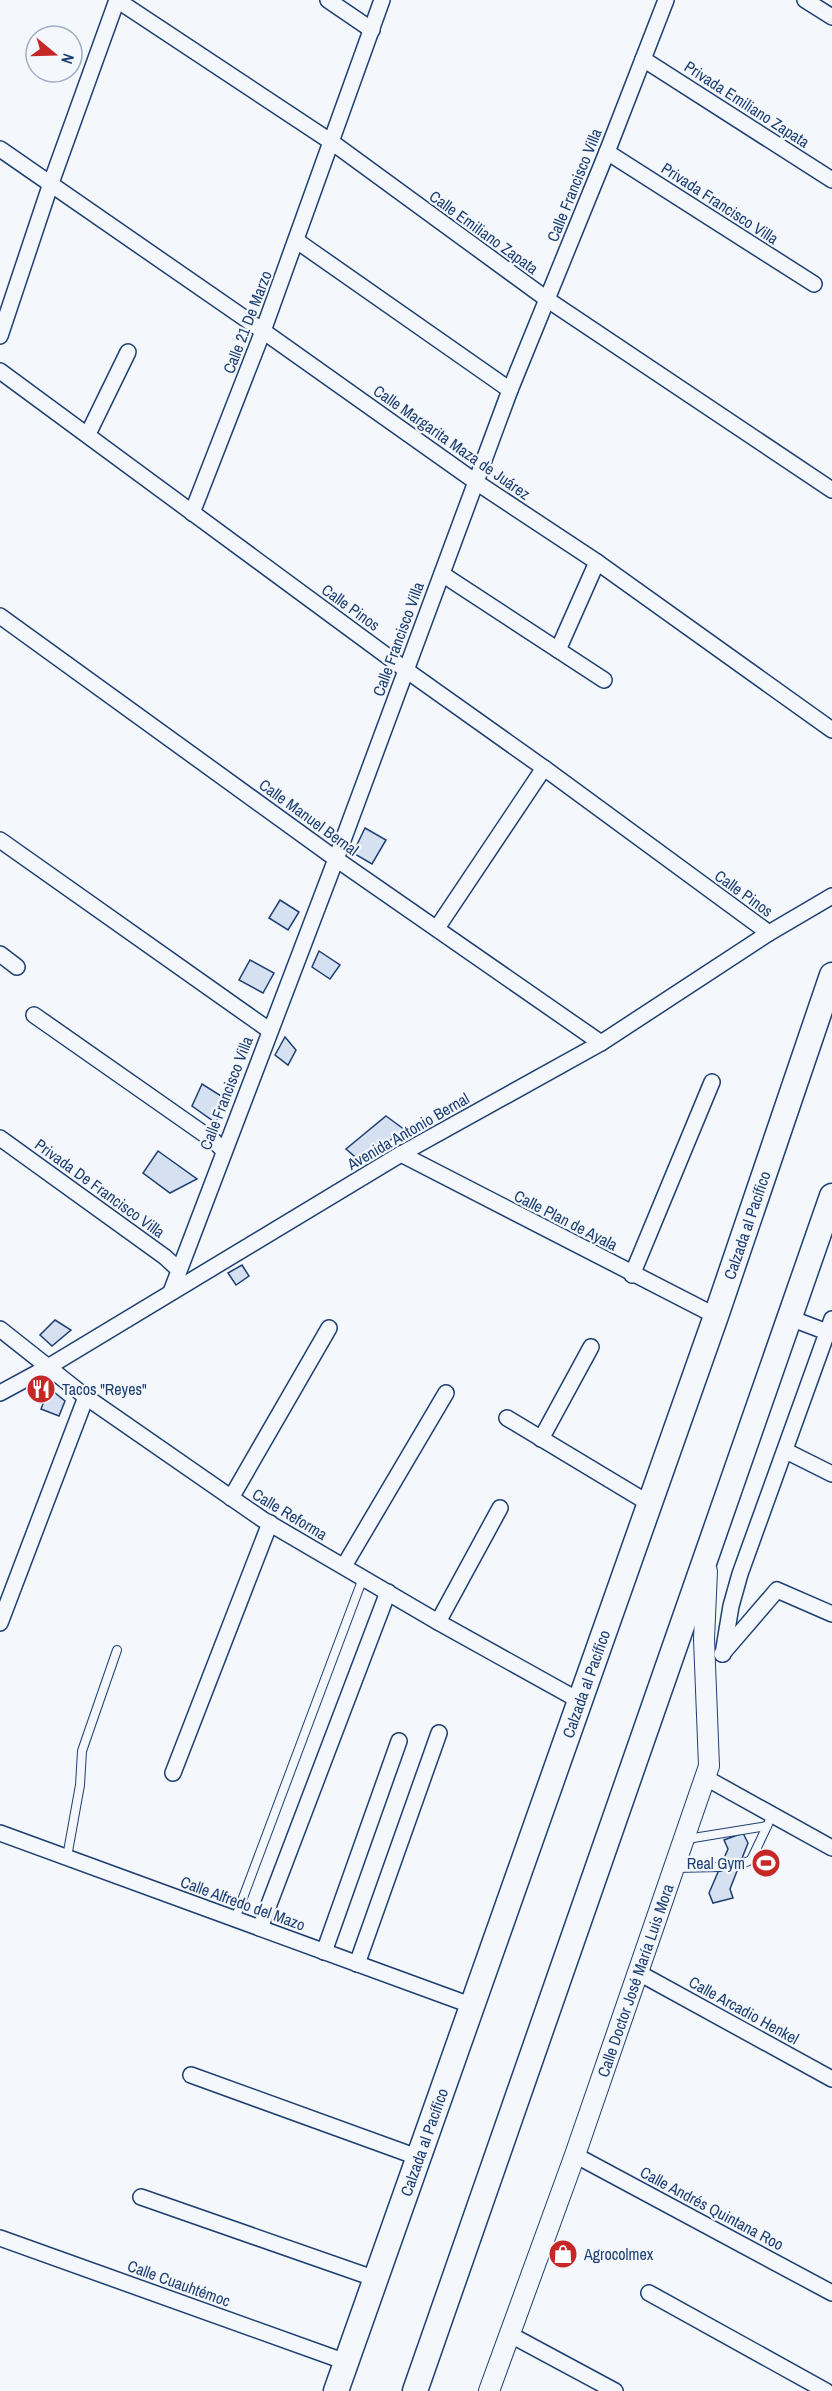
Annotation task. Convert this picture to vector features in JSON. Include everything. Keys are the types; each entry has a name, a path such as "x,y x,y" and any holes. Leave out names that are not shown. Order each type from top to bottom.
{"main road":[{"name":"Calzada al Pacífico","path":"336,2391 717,1316 832,975"},
{"path":"415,2391 832,1196"}],"street":[{"path":"0,336 51,183 117,0"},
{"name":"Calle Emiliano Zapata","path":"117,0 333,143 548,300 832,490"},
{"path":"328,0 372,30"},
{"name":"Calle 21 De Marzo","path":"192,513 297,241 382,0"},
{"name":"Calle Francisco Villa","path":"171,1292 223,1150 336,859 510,390 608,152 666,0"},
{"path":"805,0 832,17"},
{"name":"Privada Emiliano Zapata","path":"643,59 832,180"},
{"name":"Calle Margarita Maza de Juárez","path":"0,149 476,482 597,562 832,730"},
{"name":"Privada Francisco Villa","path":"608,152 814,284"},
{"path":"297,241 510,390"},
{"path":"88,434 128,352"},
{"name":"Calle Pinos","path":"0,371 406,670 769,933"},
{"path":"558,650 597,562"},
{"path":"442,574 604,680"},
{"name":"Calle Manuel Bernal","path":"0,616 336,859 601,1043"},
{"path":"437,928 544,768"},
{"path":"0,840 269,1030"},
{"name":"Avenida Antonio Bernal","path":"0,1393 48,1367 401,1154 601,1043 769,933 832,896"},
{"path":"0,954 17,967"},
{"path":"34,1015 214,1141 223,1150"},
{"path":"632,1275 712,1082"},
{"name":"Privada De Francisco Villa","path":"0,1138 165,1257 178,1269"},
{"name":"Calle Plan de Ayala","path":"401,1154 632,1275 717,1316"},
{"path":"723,1654 731,1606 740,1574 830,1325 790,1318"},
{"path":"231,1498 329,1328"},
{"name":"Calle Reforma","path":"0,1329 86,1396 231,1498 438,1622 580,1701"},
{"path":"541,1439 591,1347"},
{"path":"344,1566 446,1393"},
{"path":"0,1623 86,1396"},
{"path":"507,1418 650,1504"},
{"path":"786,1451 832,1474"},
{"path":"438,1622 500,1508"},
{"path":"173,1773 270,1523"},
{"name":"Calle Doctor José María Luis Mora","path":"489,2391 575,2155 706,1778 710,1754 704,1607 708,1556"},
{"path":"705,1673 777,1590 832,1614"},
{"path":"260,1928 388,1592"},
{"path":"357,1964 439,1733"},
{"path":"324,1952 399,1741"},
{"path":"706,1778 769,1820 832,1848"},
{"name":"Calle Alfredo del Mazo","path":"0,1833 473,2006"},
{"name":"Calle Arcadio Henkel","path":"639,1973 832,2079"},
{"path":"190,2074 420,2158"},
{"name":"Calle Andrés Quintana Roo","path":"575,2155 832,2293"},
{"path":"141,2197 376,2279"},
{"name":"Calle Cuauhtémoc","path":"0,2238 346,2362"},
{"path":"650,2293 826,2391"},
{"path":"510,2334 615,2391"}],"lane":[{"path":"235,1919 363,1578"},
{"path":"67,1857 80,1785 82,1751 117,1650"},
{"path":"685,1839 769,1820"},
{"path":"739,1865 751,1860 769,1820"},
{"path":"676,1868 720,1867"}],"building":[{"path":"365,828 386,840 372,864 353,853"},
{"path":"280,900 299,912 288,930 269,918"},
{"path":"319,951 340,965 330,979 312,967"},
{"path":"250,960 274,973 263,993 239,980"},
{"path":"285,1037 296,1050 288,1065 275,1055"},
{"path":"202,1084 226,1099 216,1123 192,1106"},
{"path":"386,1116 405,1130 360,1161 346,1149"},
{"path":"158,1151 197,1179 170,1193 143,1173"},
{"path":"242,1265 249,1276 236,1285 228,1273"},
{"path":"55,1320 71,1330 52,1346 40,1335"},
{"path":"49,1388 65,1401 59,1416 41,1409"},
{"path":"743,1833 748,1843 730,1889 733,1898 713,1903 709,1893 728,1849 724,1840"}],"place":[{"name":"Tacos \"Reyes\"","path":"41,1389"},
{"name":"Real Gym","path":"766,1863"},
{"name":"Agrocolmex","path":"563,2254"}]}
